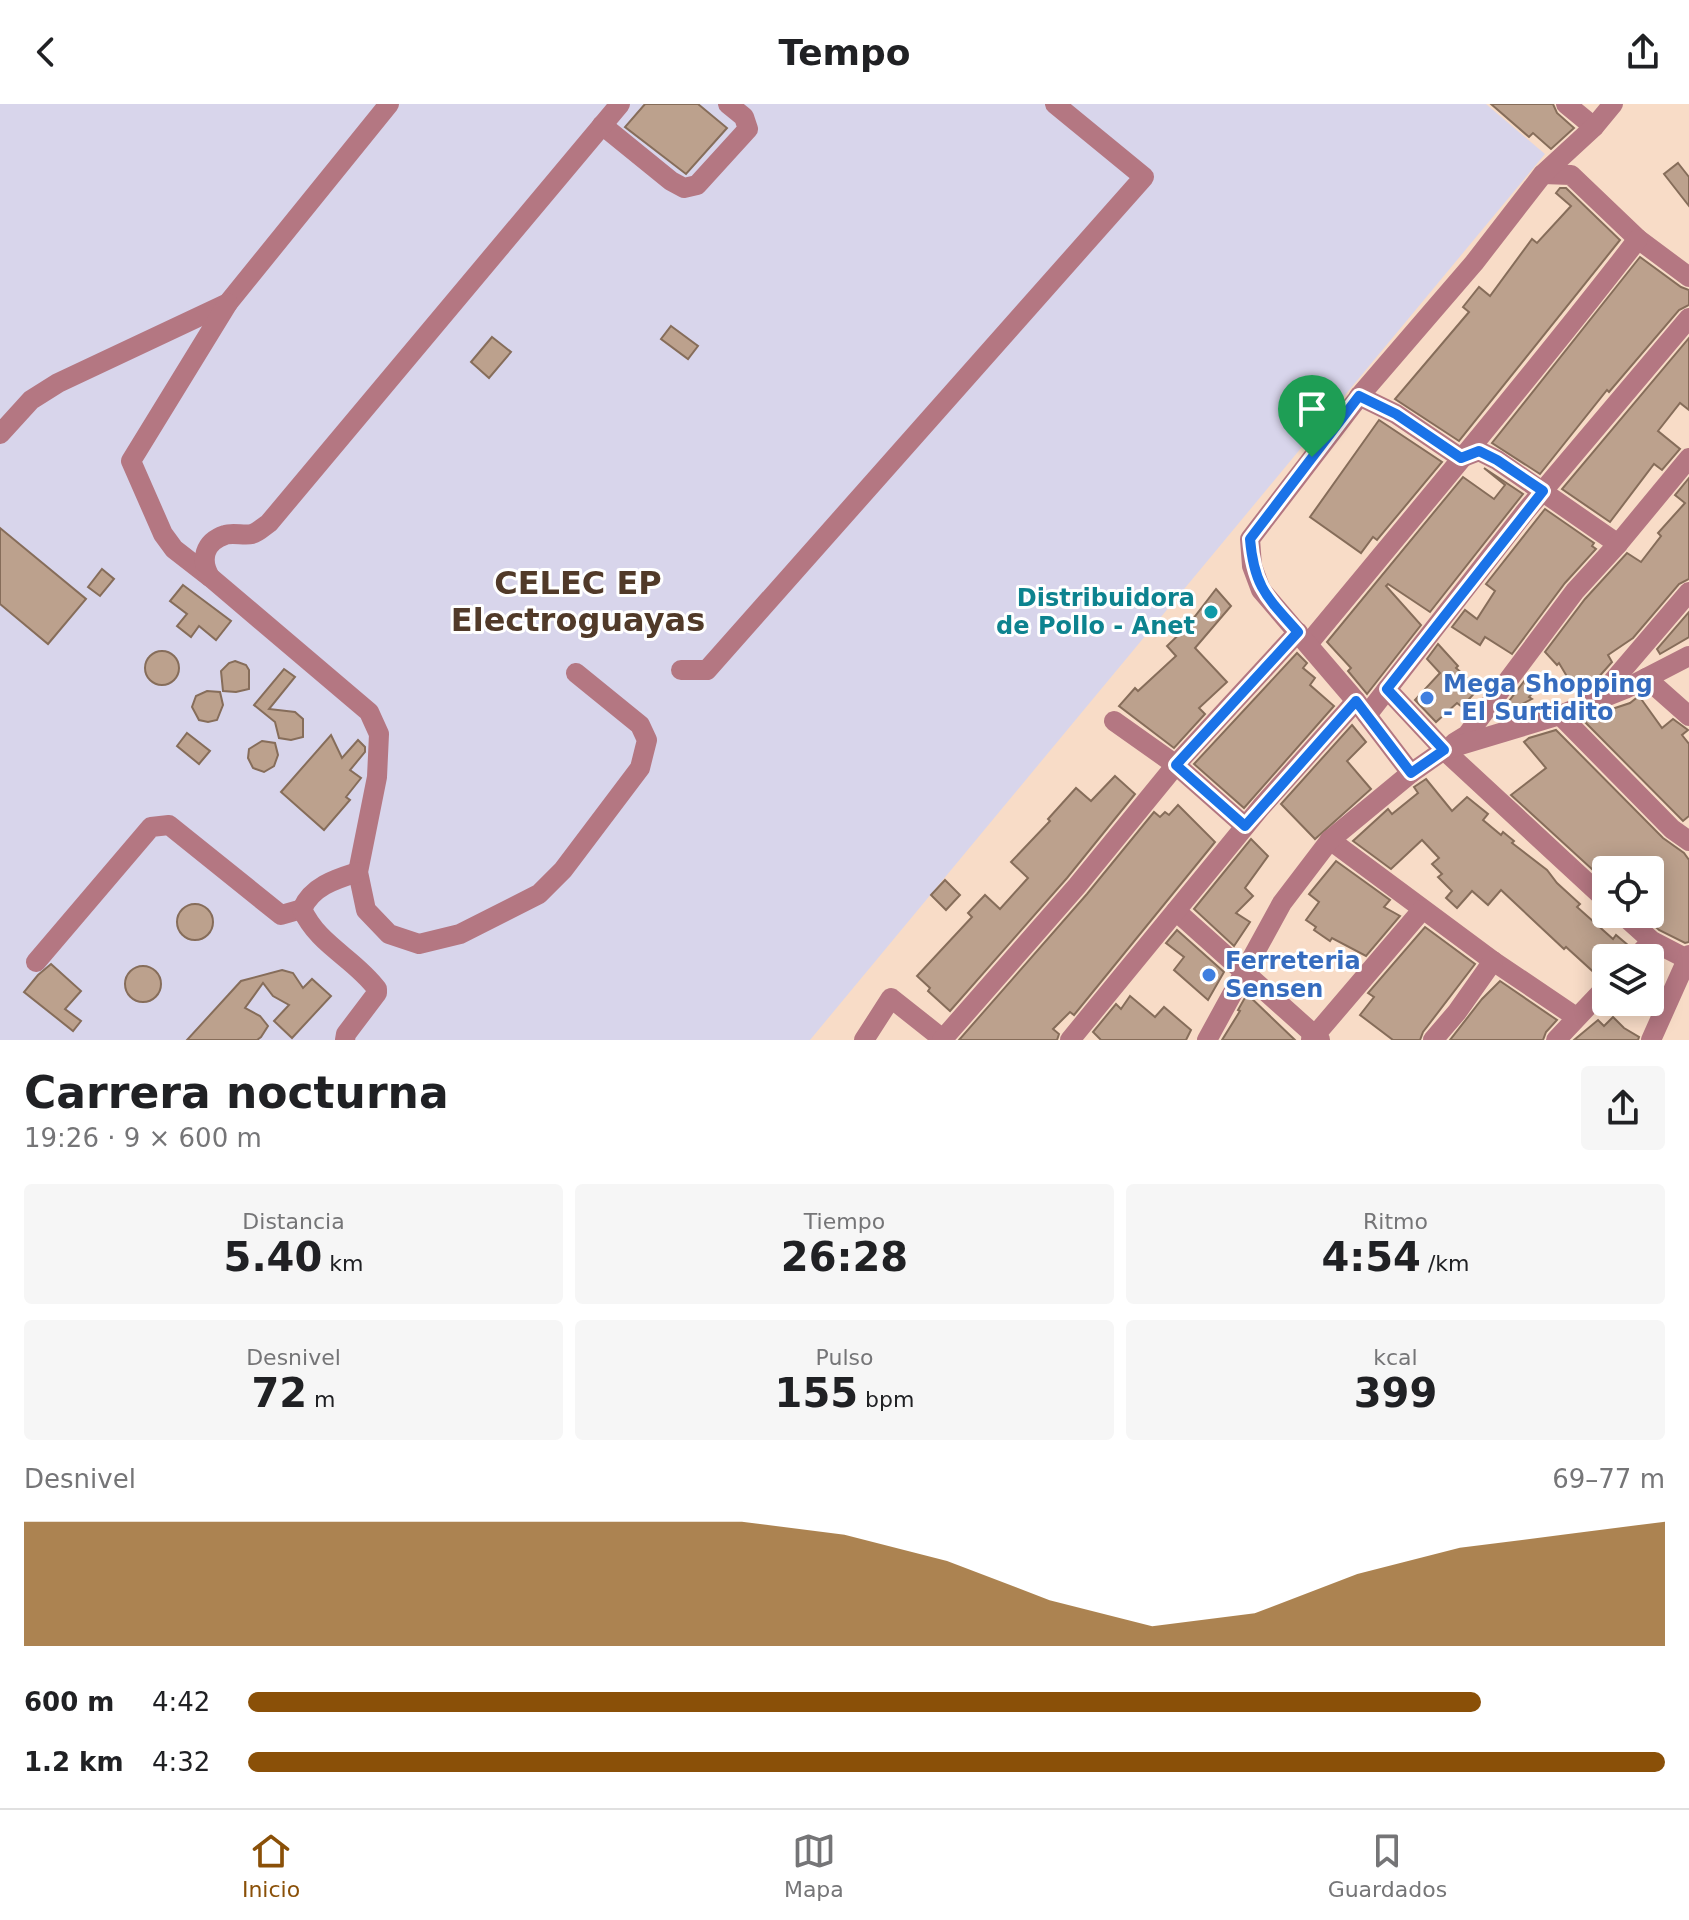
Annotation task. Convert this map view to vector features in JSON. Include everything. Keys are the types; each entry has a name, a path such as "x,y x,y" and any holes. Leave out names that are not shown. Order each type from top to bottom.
{"street":[{"path":"389,104 228,303 131,461 163,534 174,549 369,712 379,734 377,777 358,872 366,910 389,934 419,944 460,934 539,894 563,870 640,768 647,740 640,725 576,673"},
{"path":"210,577 204,567 204,554 211,543 226,534 257,533 269,523 620,104"},
{"path":"602,125 684,188 697,185 748,129 744,117 728,104"},
{"path":"681,670 707,670 1144,177 1055,104"},
{"path":"1566,104 1594,127"},
{"path":"1411,773 1362,708 1261,590 1252,566 1250,539 1359,396 1474,263 1543,174 1594,127 1613,104"},
{"path":"1543,174 1571,175 1638,239 1689,277"},
{"path":"864,1040 891,998 943,1040 1077,886 1176,765 1303,638 1461,458 1535,371 1638,239"},
{"path":"0,434 31,400 58,383 228,303"},
{"path":"1070,1040 1245,826 1362,708 1387,689 1543,491 1689,318"},
{"path":"1359,396 1396,414 1461,458"},
{"path":"1461,458 1479,451 1497,460 1618,544"},
{"path":"1207,1040 1282,903 1330,840 1411,773 1467,735 1575,591 1689,458"},
{"path":"1597,700 1689,592"},
{"path":"1444,750 1560,715 1689,656"},
{"path":"1646,678 1689,716"},
{"path":"1387,689 1444,750 1592,887"},
{"path":"1560,715 1672,829 1689,841"},
{"path":"1114,721 1176,765 1245,826"},
{"path":"36,962 151,827 161,824 169,825 281,915 302,909 307,898 330,881 358,872"},
{"path":"1330,840 1422,910 1576,1017"},
{"path":"302,909 316,933 356,966 377,989 345,1040"},
{"path":"1176,911 1315,1038 1422,910"},
{"path":"1638,928 1652,941 1688,958 1651,1040"},
{"path":"1649,944 1652,941"},
{"path":"1433,1040 1493,961"},
{"path":"1556,1040 1592,1001"}],"shaded area":[{"path":"0,104 1486,104 1545,154 810,1040 0,1040"}],"building":[{"path":"645,104 698,104 727,128 686,174 625,127"},
{"path":"1491,104 1553,104 1557,113 1574,128 1551,149 1533,133 1529,137"},
{"path":"1678,163 1689,177 1689,206 1664,174"},
{"path":"1560,188 1566,188 1620,240 1459,441 1395,399 1469,312 1463,307 1479,287 1490,296 1532,239 1537,243 1571,206 1556,193"},
{"path":"1640,257 1689,290 1689,305 1679,310 1609,392 1607,390 1540,474 1492,443"},
{"path":"671,326 698,346 688,359 661,339"},
{"path":"492,337 511,352 489,378 471,362"},
{"path":"1689,338 1689,410 1680,403 1658,431 1680,449 1662,470 1654,464 1610,522 1562,489"},
{"path":"1379,420 1442,462 1377,540 1373,537 1361,553 1310,517"},
{"path":"1484,468 1523,494 1430,612 1388,584 1386,586 1421,625 1367,694 1348,671 1351,668 1327,642 1463,477 1494,499 1505,485"},
{"path":"1689,478 1689,579 1679,584 1633,638 1608,655 1612,662 1597,679 1575,690 1559,663 1557,665 1545,652 1585,599 1627,553 1641,562 1661,536 1658,533 1685,503 1675,495"},
{"path":"1545,509 1594,543 1592,546 1596,549 1565,583 1512,654 1485,637 1480,645 1452,627 1465,610 1477,619 1495,591 1486,584"},
{"path":"0,528 86,599 48,644 0,604"},
{"path":"102,569 114,579 100,596 88,587"},
{"path":"183,585 231,621 216,640 199,626 191,637 177,626 187,614 170,601"},
{"path":"1216,589 1231,606 1195,648 1227,682 1199,708 1205,714 1174,748 1119,706 1135,688 1138,691 1176,656 1167,646 1194,620"},
{"path":"1689,612 1689,637 1660,654 1657,649"},
{"path":"1438,644 1458,666 1456,668 1479,688 1462,707 1457,703 1436,722 1415,700 1440,673 1427,659"},
{"path":"162,651 174,656 179,668 174,680 162,685 150,680 145,668 150,656"},
{"path":"1297,653 1307,663 1303,668 1315,678 1310,685 1334,706 1244,808 1194,764"},
{"path":"235,661 246,665 249,670 249,689 223,691 221,671"},
{"path":"284,669 295,677 269,709 295,712 303,719 303,737 291,740 279,738 275,722 254,705"},
{"path":"1525,680 1535,690 1529,697 1532,699 1506,712 1503,709"},
{"path":"207,691 220,692 223,705 217,720 208,722 199,720 192,707 196,696"},
{"path":"1639,696 1662,728 1673,719 1688,730 1682,735 1689,744 1689,816 1683,821 1585,722 1593,716 1630,703"},
{"path":"1352,725 1366,742 1347,761 1371,789 1315,839 1281,804"},
{"path":"1556,730 1663,838 1684,853 1689,860 1689,942 1685,943 1657,928 1664,928 1664,856 1592,856 1592,869 1511,795 1546,768 1524,742"},
{"path":"187,733 210,751 199,764 177,746"},
{"path":"331,735 342,758 358,740 365,747 365,752 350,770 361,778 346,797 350,800 324,830 281,792"},
{"path":"262,741 275,743 278,755 274,766 264,772 253,768 248,758 249,749"},
{"path":"1115,776 1135,794 1067,878 950,1011 917,976 972,917 968,913 985,895 1000,909 1028,878 1011,862 1076,788 1091,801"},
{"path":"1426,779 1452,811 1467,797 1488,814 1483,820 1514,841 1512,843 1547,870 1580,904 1577,907 1592,920 1592,928 1601,928 1613,939 1616,935 1627,944 1592,944 1592,971 1501,890 1488,905 1472,891 1457,908 1446,898 1452,891 1438,877 1442,874 1432,864 1439,858 1422,840 1391,869 1353,841 1388,809 1392,814 1418,793 1414,787"},
{"path":"1178,805 1215,842 1074,1015 1070,1012 1053,1029 1059,1034 1057,1040 959,1040 1154,812 1160,817 1165,812 1169,815"},
{"path":"1251,839 1268,856 1245,888 1253,896 1236,913 1250,922 1234,946 1194,909"},
{"path":"1336,861 1390,900 1384,907 1400,916 1366,956 1332,938 1330,941 1306,920 1319,902 1309,894"},
{"path":"945,880 960,895 946,910 931,895"},
{"path":"195,904 208,909 213,922 208,935 195,940 182,935 177,922 182,909"},
{"path":"1425,927 1475,964 1420,1040 1393,1040 1360,1015 1374,997 1368,993"},
{"path":"1177,930 1224,972 1208,1000 1174,970 1184,957 1166,943"},
{"path":"51,964 81,991 65,1009 81,1021 73,1031 24,992"},
{"path":"143,966 156,971 161,984 156,997 143,1002 130,997 125,984 130,971"},
{"path":"282,970 293,973 303,988 312,979 331,996 292,1038 274,1021 289,1005 273,996 263,983 245,1008 260,1016 268,1026 257,1040 187,1040 241,981"},
{"path":"1500,981 1557,1020 1543,1040 1450,1040 1482,999"},
{"path":"1247,994 1295,1040 1222,1040"},
{"path":"1130,996 1155,1017 1164,1007 1191,1030 1186,1040 1101,1040 1093,1032 1116,1004 1121,1009"},
{"path":"1613,1017 1639,1037 1638,1040 1574,1040 1598,1020 1604,1026"}],"place":[{"name":"Distribuidora de Pollo - Anet","path":"1211,612"},
{"name":"Mega Shopping - El Surtidito","path":"1427,698"},
{"name":"Ferreteria Sensen","path":"1209,975"}],"district":[{"name":"CELEC EP Electroguayas","path":"578,602"}],"route":[{"path":"1359,396 1396,414 1461,458 1479,451 1543,491 1387,689 1444,750 1411,773 1356,701 1245,826 1176,765 1298,632 1261,590 1252,566 1250,539 1312,457 1359,396"}]}
